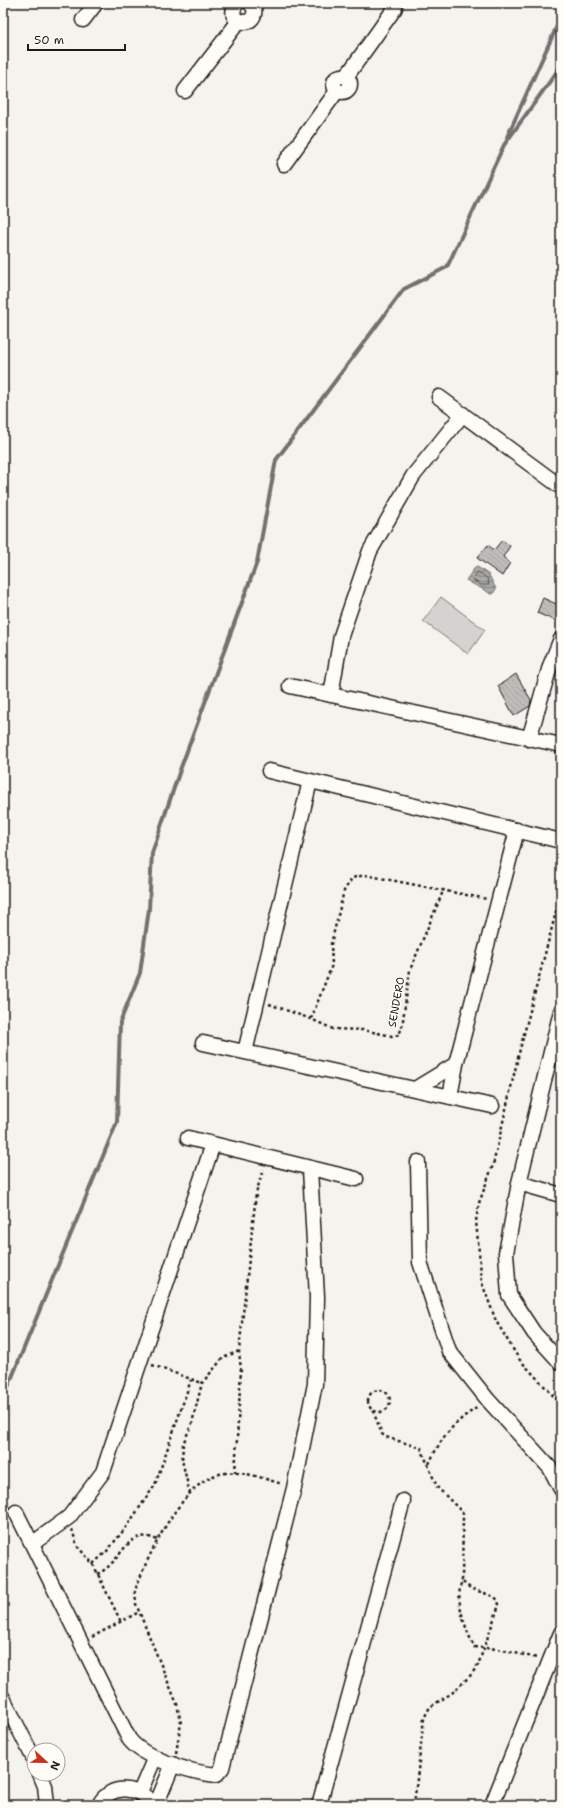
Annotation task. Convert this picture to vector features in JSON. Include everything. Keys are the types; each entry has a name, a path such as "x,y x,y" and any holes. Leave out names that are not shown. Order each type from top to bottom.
{"street":[{"path":"83,20 96,3"},
{"path":"237,3 234,8 234,16 239,21 243,22 251,20 255,12 251,3"},
{"path":"284,164 337,91 340,92 347,90 350,83 346,77 397,5"},
{"path":"185,91 239,21"},
{"path":"439,397 561,487"},
{"path":"331,695 341,636 370,551 413,476 463,414"},
{"path":"529,739 550,666 561,639"},
{"path":"290,686 561,745"},
{"path":"270,771 561,841"},
{"path":"245,1052 310,781"},
{"path":"450,1097 456,1064 517,830"},
{"path":"561,1011 519,1183 506,1253 509,1295 534,1333 561,1363"},
{"path":"203,1043 492,1106"},
{"path":"415,1089 456,1064"},
{"path":"188,1138 356,1179"},
{"path":"32,1544 69,1517 103,1472 213,1144"},
{"path":"418,1162 420,1262 449,1351 488,1400 550,1468 561,1489"},
{"path":"16,1512 129,1739 142,1752 204,1774 216,1775 222,1768 294,1488 315,1384 317,1297 310,1169"},
{"path":"519,1183 561,1194"},
{"path":"320,1805 403,1501"},
{"path":"492,1805 561,1633"},
{"path":"3,1698 26,1743"},
{"path":"140,1792 155,1757"},
{"path":"99,1805 109,1794 119,1790 130,1789 140,1792 155,1805 173,1764"},
{"path":"43,1782 47,1805"}],"path":[{"path":"311,1019 332,965 331,944 344,891 352,878 366,875 444,889 499,902"},
{"name":"SENDERO","path":"257,1001 311,1019 333,1029 363,1030 392,1036 399,1035 402,1027 410,970 444,889"},
{"path":"235,1473 241,1371 240,1351 256,1194 266,1157"},
{"path":"190,1494 182,1460 183,1444 192,1423 202,1383 224,1358 240,1351"},
{"path":"141,1361 202,1383"},
{"path":"92,1564 107,1551 127,1526 155,1485 191,1380"},
{"path":"373,1411 380,1413 386,1411 390,1405 390,1399 387,1393 382,1390 375,1390 370,1394 367,1400 382,1434 386,1437 421,1448 437,1488 463,1513 462,1581 458,1591 458,1600 474,1647 498,1650 550,1661"},
{"path":"428,1464 438,1444 451,1426 488,1400"},
{"path":"173,1764 181,1723 177,1704 139,1612 135,1592 157,1540 190,1494 216,1475 235,1473 256,1476 294,1488"},
{"path":"69,1517 77,1546 92,1564 121,1622"},
{"path":"97,1574 106,1570 131,1541 140,1535 148,1536 157,1540"},
{"path":"414,1805 424,1718 430,1707 452,1693 470,1676 478,1665 499,1605 498,1600 466,1587 462,1581"},
{"path":"81,1643 139,1612"},
{"path":"559,1805 561,1800"}],"shaded area":[{"path":"441,597 485,630 468,654 423,621"}],"water":[{"path":"476,566 489,575 496,589 493,594 490,594 466,580"}],"building":[{"path":"502,540 510,546 503,557 510,563 502,576 477,558 488,545 494,550"},
{"path":"543,598 561,606 561,623 537,613"},
{"path":"516,674 531,700 530,706 514,716 498,686"}],"waterway":[{"path":"507,137 561,17"},
{"path":"3,1399 117,1122 120,1022 140,973 149,909 152,853 180,770 257,562 276,460 404,289 447,267 504,145 561,66"}]}
